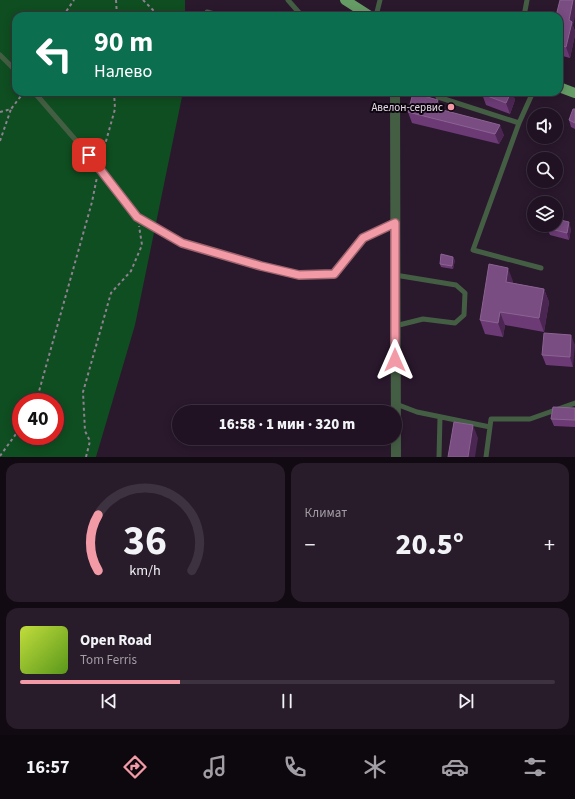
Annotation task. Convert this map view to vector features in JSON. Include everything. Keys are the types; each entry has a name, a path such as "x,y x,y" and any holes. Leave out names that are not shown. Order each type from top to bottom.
{"main road":[{"path":"345,0 364,12"},
{"path":"563,89 575,93"}],"street":[{"path":"395,96 396,457"}],"lane":[{"path":"288,0 298,12"},
{"path":"377,12 380,0"},
{"path":"525,12 527,0"},
{"path":"0,55 12,67"},
{"path":"37,96 99,167 137,217 182,243 261,266 299,275 334,274 363,238 395,223"},
{"path":"531,96 519,123 473,250 541,268"},
{"path":"438,97 519,123"},
{"path":"395,275 456,285 465,293 464,315 455,322 422,319 395,326"},
{"path":"486,457 491,419 530,419 575,403"},
{"path":"395,404 418,412 490,426"},
{"path":"439,457 440,417"}],"path":[{"path":"66,12 74,0"},
{"path":"116,0 117,12"},
{"path":"143,0 155,12"},
{"path":"0,141 11,109 21,96"},
{"path":"39,393 92,202 99,167 115,109 114,96"},
{"path":"0,112 11,109"},
{"path":"86,457 90,441 85,431 83,392 112,293 131,271 142,245 137,217"},
{"path":"0,456 12,439"}],"green space":[{"path":"0,0 185,0 185,12 12,12 12,96 182,96 135,325 96,457 0,457"}],"building":[{"path":"560,0 573,0 569,20 572,22 566,47 563,46 563,12 557,12"},
{"path":"412,96 424,96 438,100 435,108 500,125 495,134 408,112"},
{"path":"487,96 509,96 506,103"},
{"path":"573,109 575,109 575,123 569,120"},
{"path":"563,221 569,222 567,233 563,232"},
{"path":"441,254 453,257 452,266 440,264"},
{"path":"489,264 508,268 506,282 544,289 539,318 500,312 498,323 480,320"},
{"path":"544,333 571,335 570,357 542,355"},
{"path":"553,407 575,408 575,420 551,419"},
{"path":"454,422 473,425 468,457 448,457"}],"place":[{"name":"Авелон-сервис","path":"451,107"}],"route":[{"path":"89,155 137,217 182,243 261,266 299,275 334,274 363,238 395,223 395,360"}]}
